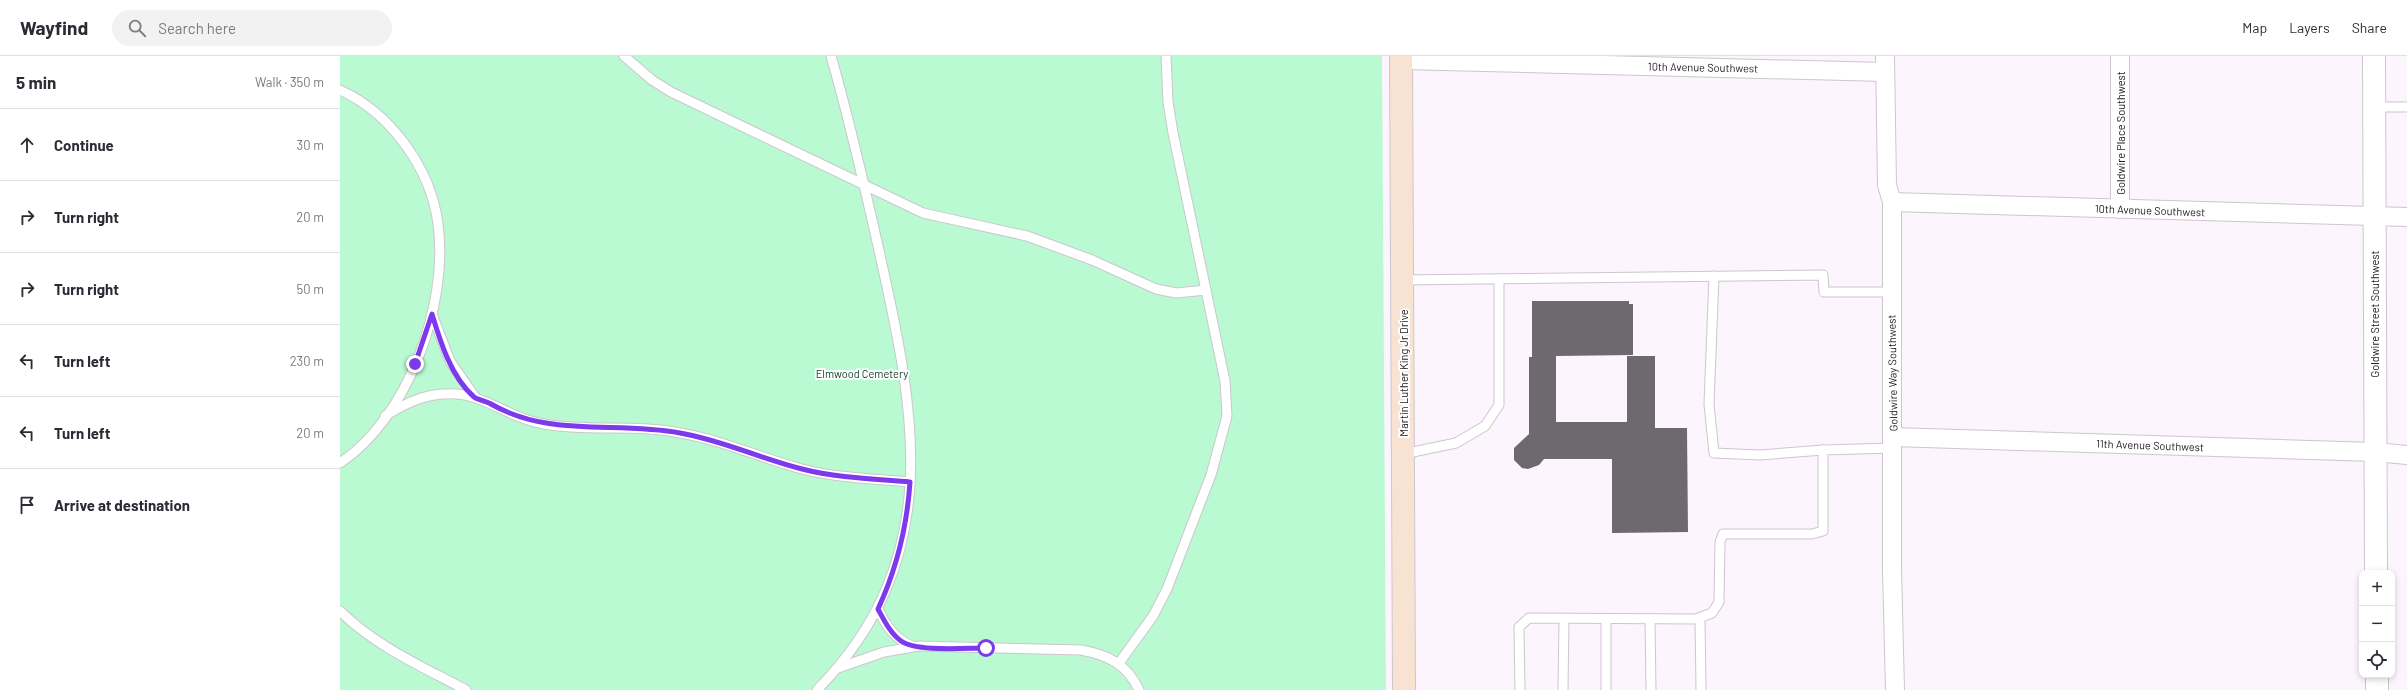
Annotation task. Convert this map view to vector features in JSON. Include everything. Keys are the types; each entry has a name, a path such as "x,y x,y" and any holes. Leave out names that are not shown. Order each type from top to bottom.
{"main road":[{"name":"Martin Luther King Jr Drive","path":"1401,58 1404,690"}],"street":[{"name":"Goldwire Place Southwest","path":"2120,56 2120,209"},
{"name":"Goldwire Street Southwest","path":"2374,56 2376,107 2374,216 2376,570"},
{"name":"10th Avenue Southwest","path":"1401,58 1885,64"},
{"name":"Goldwire Way Southwest","path":"1885,64 1887,185 1892,202 1892,569 1896,690"},
{"name":"10th Avenue Southwest","path":"1892,202 2407,217"},
{"name":"11th Avenue Southwest","path":"1893,442 2376,452 2407,455"},
{"path":"2377,678 2377,690"}],"lane":[{"path":"624,56 652,80 671,92 923,213 1027,236 1062,248 1156,290 1176,293 1206,290"},
{"path":"818,690 838,668 865,632 878,609 891,580 904,534 910,482 911,428 905,372 851,126 831,56"},
{"path":"1119,663 1153,616 1167,589 1211,475 1227,416 1225,380 1173,134 1168,102 1166,56"},
{"path":"340,90 364,104 392,129 416,161 426,182 438,223 440,243 437,284 432,314 415,364 398,399 360,448 340,463"},
{"path":"2376,107 2407,107"},
{"path":"1402,280 1823,275 1824,292 1892,292"},
{"path":"1714,276 1709,404 1714,454 1760,454 1823,450 1893,442"},
{"path":"1403,454 1456,443 1484,426 1499,405 1500,279"},
{"path":"432,314 450,361 475,397"},
{"path":"385,416 418,398 455,394 475,397 516,417 545,424 585,428 637,428 679,432 703,437 803,469 847,477 910,482"},
{"path":"1520,690 1519,626 1529,618 1700,618 1712,614 1719,602 1720,542 1723,534 1812,534 1823,532 1823,450"},
{"path":"878,609 893,634 901,642 914,647"},
{"path":"340,611 360,630 378,642 466,690"},
{"path":"1563,690 1564,618"},
{"path":"1700,618 1701,690"},
{"path":"1606,619 1606,690"},
{"path":"1650,619 1651,690"},
{"path":"838,668 884,652 914,647 1080,650 1098,653 1119,663 1128,672 1139,690"}],"green space":[{"name":"Elmwood Cemetery","path":"340,56 1382,56 1386,690 340,690"}],"building":[{"path":"1532,301 1629,301 1629,304 1633,304 1633,355 1556,356 1556,422 1627,422 1627,356 1655,356 1655,428 1687,428 1688,532 1612,533 1612,459 1544,459 1539,465 1528,469 1522,468 1514,460 1514,448 1529,434 1529,357 1532,357"}],"route":[{"path":"415,364 432,314 436,329 450,361 466,386 475,397 516,417 528,421 564,427 637,428 679,432 703,437 803,469 847,477 910,482 904,534 897,562 878,609 884,622 893,634 901,642 914,647 986,648"}]}
